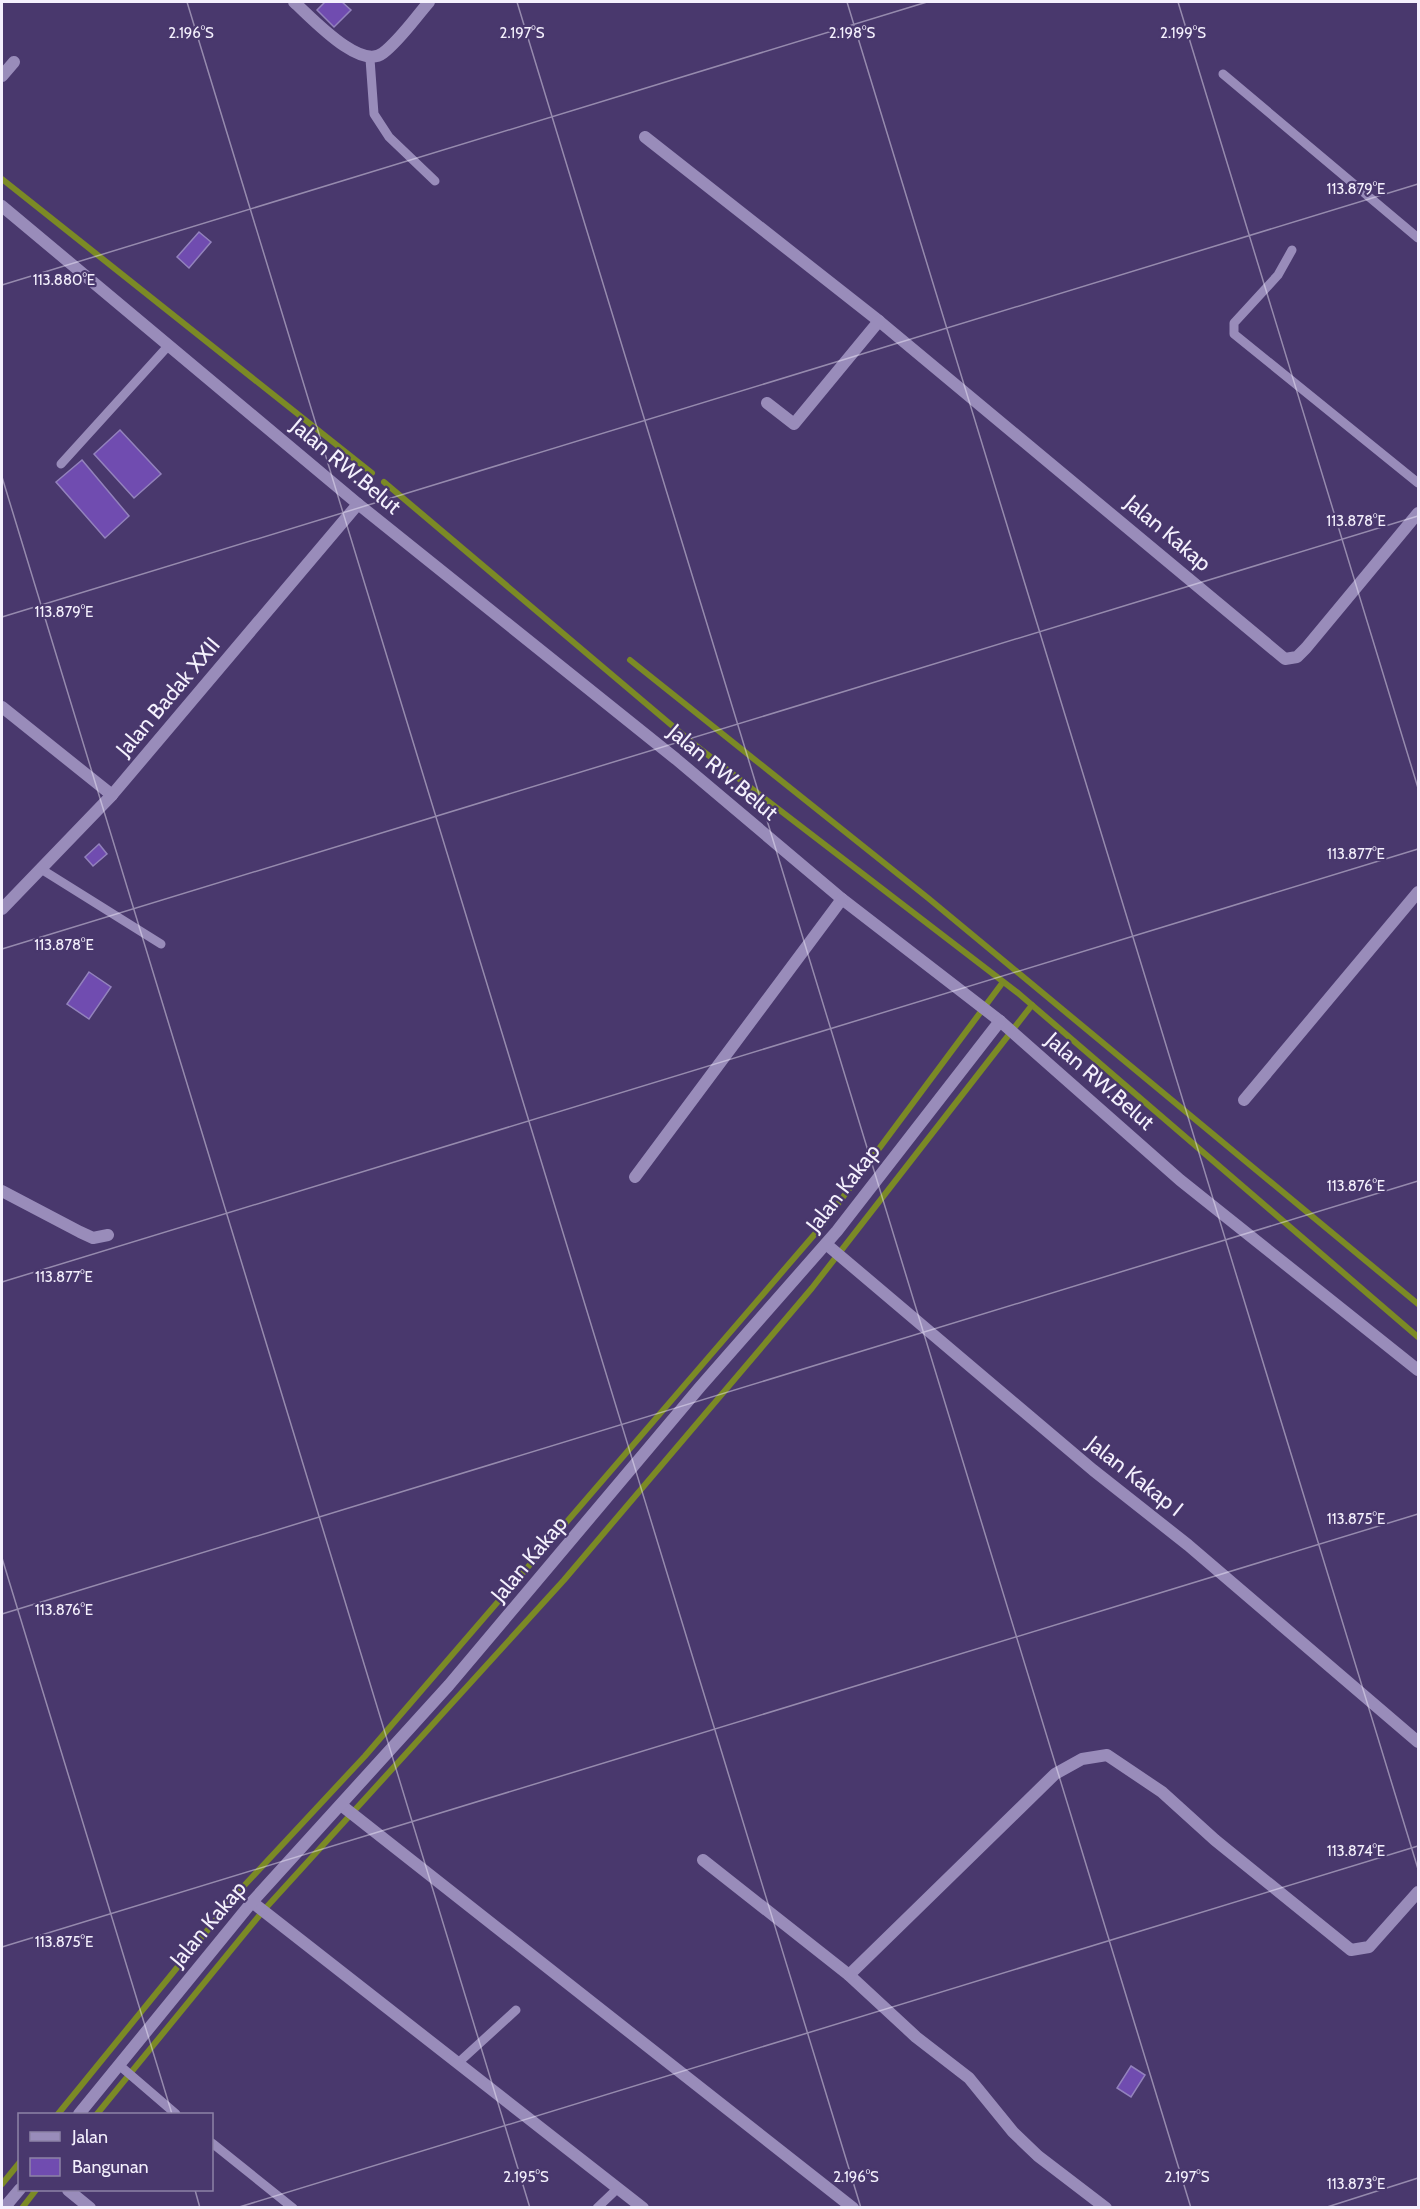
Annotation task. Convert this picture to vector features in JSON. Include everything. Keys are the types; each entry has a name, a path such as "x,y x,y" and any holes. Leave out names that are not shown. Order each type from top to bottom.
{"street":[{"path":"294,2 345,46 360,57 370,59 382,54 429,2"},
{"path":"2,76 14,62"},
{"name":"Jalan Kakap","path":"645,136 868,312 1285,659 1297,657 1306,648 1419,513"},
{"name":"Jalan RW.Belut","path":"2,206 358,504 676,759 842,899 1000,1021 1180,1180 1419,1370"},
{"path":"766,403 794,424 879,321"},
{"name":"Jalan Badak XXII","path":"2,909 112,795 358,504"},
{"path":"2,707 112,795"},
{"path":"1244,1100 1419,892"},
{"path":"635,1177 842,899"},
{"name":"Jalan Kakap","path":"81,2113 252,1902 449,1685 700,1387 826,1244 1000,1021"},
{"path":"2,1191 93,1238 108,1235"},
{"name":"Jalan Kakap I","path":"826,1244 1093,1470 1188,1545 1419,1742"},
{"path":"849,1974 1055,1773 1082,1759 1107,1755 1162,1792 1215,1840 1351,1950 1369,1947 1419,1892"},
{"path":"340,1804 853,2208"},
{"path":"703,1860 849,1974 916,2037 969,2078 999,2117 1038,2156 1106,2208"},
{"path":"252,1902 643,2208"},
{"path":"4,2208 18,2191"},
{"path":"69,2191 90,2208"}],"lane":[{"path":"370,59 374,114 389,137 435,182"},
{"path":"1223,74 1419,238"},
{"path":"1292,250 1278,275 1234,323 1234,334 1419,483"},
{"path":"62,464 169,345"},
{"path":"41,869 161,944"},
{"path":"458,2063 516,2010"},
{"path":"119,2065 174,2113"},
{"path":"213,2144 293,2208"},
{"path":"597,2208 618,2188"}],"building":[{"path":"325,2 342,2 351,10 334,27 317,10"},
{"path":"199,232 211,242 189,268 177,257"},
{"path":"120,430 161,474 134,498 94,454"},
{"path":"82,460 129,516 105,538 56,482"},
{"path":"99,844 107,854 93,866 85,857"},
{"path":"89,972 111,987 89,1019 67,1004"},
{"path":"1131,2066 1145,2075 1131,2097 1117,2088"}],"waterway":[{"path":"2,179 372,473"},
{"path":"384,482 695,745 1018,993 1418,1337"},
{"path":"630,660 928,898 1418,1304"},
{"path":"59,2113 241,1889 365,1756 820,1228 1003,982"},
{"path":"98,2113 263,1911 564,1580 812,1288 1032,1005"},
{"path":"2,2184 18,2164"},
{"path":"22,2208 35,2191"}]}
